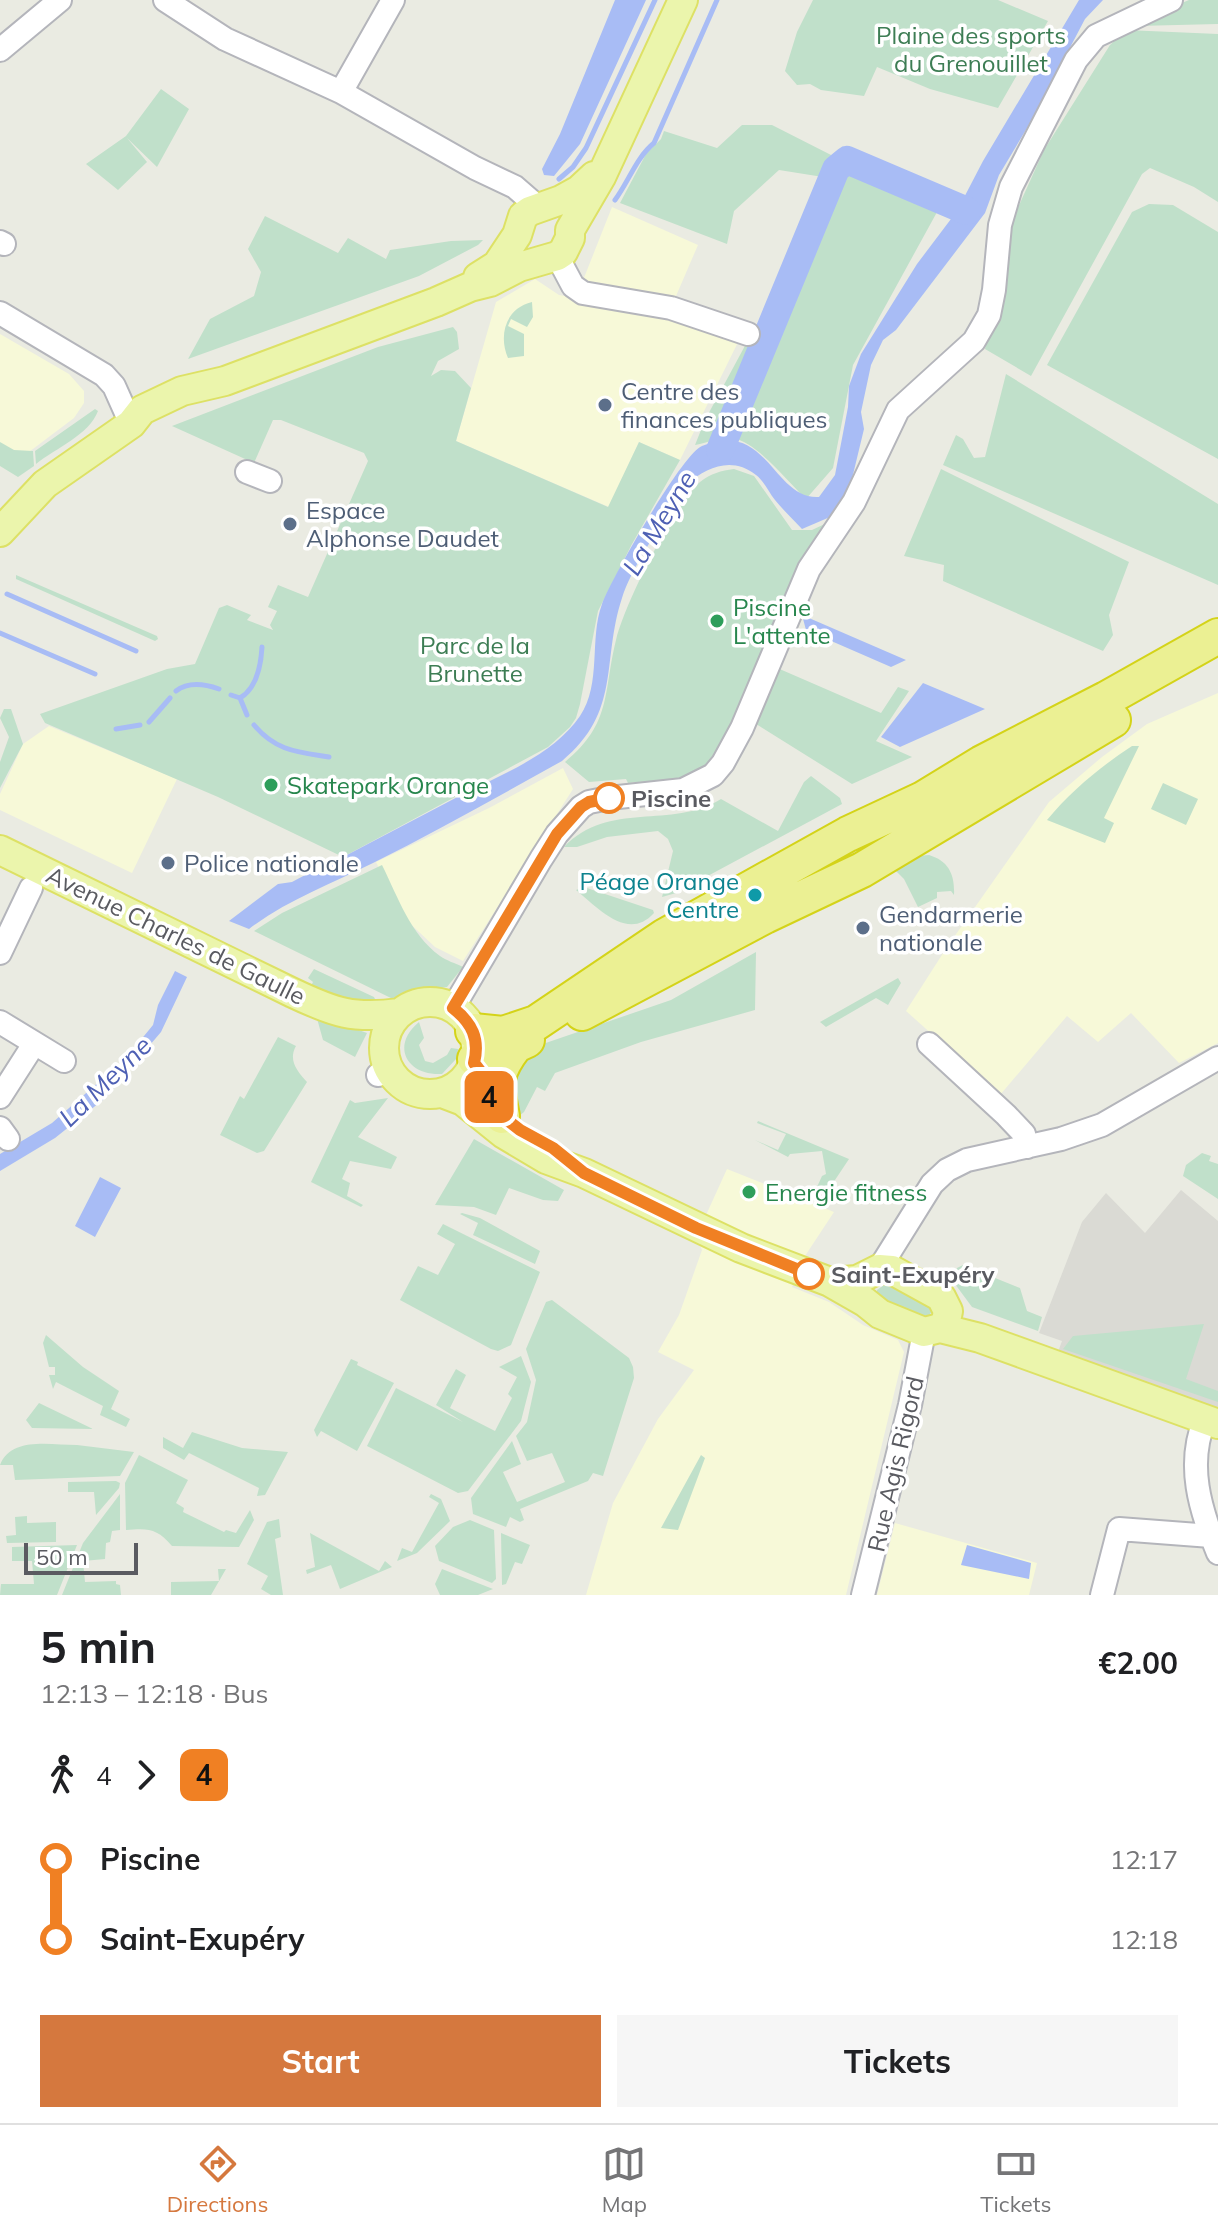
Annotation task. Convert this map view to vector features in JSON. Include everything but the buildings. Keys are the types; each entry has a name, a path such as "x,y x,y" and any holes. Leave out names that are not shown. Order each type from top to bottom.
{"highway":[{"path":"569,1001 765,916 862,870 1055,754 1217,643"},
{"path":"469,1040 503,1034 536,1023 569,1001 856,844 982,763 1217,643"},
{"path":"625,977 653,931 693,896 774,850 889,795 982,763"},
{"path":"653,931 695,904 770,867 842,826 923,799"},
{"path":"502,1116 496,1082 500,1068 515,1046 625,977 665,936 848,834 923,799"},
{"path":"469,1040 515,1046"}],"main road":[{"path":"0,532 45,484 131,424 142,410 182,391 225,381 490,282 519,267 550,258 567,245 570,230 611,156 683,0"},
{"path":"470,287 477,278 497,265 530,218 579,190 611,156"},
{"path":"530,218 562,214 570,230"},
{"path":"530,218 522,249 528,255 550,258"},
{"name":"Avenue Charles de Gaulle","path":"0,850 293,993 341,1013 354,1016 400,1013"},
{"path":"469,1040 462,1082 442,1093 411,1090 402,1085 384,1063 386,1033 400,1013 426,1002 440,1003 469,1040 489,1098 502,1116 553,1148 584,1173"},
{"name":"Avenue Charles de Gaulle","path":"354,1016 384,1063"},
{"path":"442,1093 474,1109 528,1149 730,1243 830,1282 879,1281 941,1297 937,1324"},
{"path":"879,1281 874,1311 937,1324 980,1338 1212,1422"}],"street":[{"path":"4,39 60,0"},
{"path":"165,0 225,39 341,92 525,193 530,218"},
{"path":"341,92 393,0"},
{"path":"469,1040 541,859 557,834 581,807 609,798 683,790 713,775 723,763 742,728 809,569 854,502 898,410 948,368 974,341 989,315 1000,225 1011,187 1076,60 1096,36 1171,0"},
{"path":"550,258 573,286 583,293 671,308 748,334"},
{"path":"0,313 104,375 114,386 131,424"},
{"path":"247,472 270,481"},
{"path":"0,953 31,888"},
{"path":"0,1022 64,1061"},
{"path":"0,1097 34,1044"},
{"path":"929,1044 1006,1115 1024,1134 1027,1147"},
{"path":"879,1281 900,1263 898,1242 909,1220 932,1184 947,1170 967,1160 1027,1147 1102,1125 1218,1058"},
{"name":"Rue Agis Rigord","path":"863,1595 910,1405 937,1324"},
{"path":"1102,1595 1119,1529 1215,1544 1196,1483 1195,1446 1212,1422"}],"shaded area":[{"path":"612,207 698,245 673,303 745,328 680,460 639,442 609,507 456,441 496,302 535,279 559,295 576,298"},
{"path":"0,334 69,374 84,391 84,403 74,418 17,461 0,452"},
{"path":"1218,693 1218,1043 1179,1063 1131,1013 1098,1042 1067,1016 1000,1095 906,1011 1049,802 1147,724"},
{"path":"49,726 177,779 132,873 0,810 0,794 23,744"},
{"path":"563,768 573,789 463,961 435,947 402,916 376,862 489,808"},
{"path":"727,1169 834,1212 805,1256 792,1287 829,1302 863,1325 898,1340 904,1352 846,1595 586,1595 613,1503 658,1419 694,1370 658,1352 679,1315 702,1250 696,1237"},
{"path":"1181,1190 1218,1221 1218,1409 1058,1352 1062,1341 1039,1333 1082,1222 1106,1193 1145,1233"},
{"path":"895,1523 1037,1563 1029,1595 877,1595"}],"green space":[{"name":"Plaine des sports du Grenouillet","path":"813,0 998,0 1048,21 998,108 930,89 877,67 864,96 821,90 810,84 797,85 785,71 797,32"},
{"path":"1189,0 1218,0 1218,24 1137,26 1137,22"},
{"path":"1126,30 1218,34 1218,202 1194,187 1150,168 1142,174 1031,376 985,349 1006,234 1044,150 1110,45"},
{"path":"161,89 189,109 157,167 127,138 147,162 118,190 86,164 126,136"},
{"path":"742,125 772,125 835,157 823,177 779,170 734,211 727,244 620,203 646,154 661,139 664,131 717,148"},
{"path":"848,164 942,203 853,365 833,468 806,499 772,464 743,441 724,438 695,445 747,342 771,336 827,216 837,173"},
{"path":"1149,204 1173,205 1218,232 1218,459 1047,365 1132,212"},
{"path":"265,216 338,253 348,238 386,259 390,250 451,241 483,240 419,276 188,359 210,319 254,296 261,272 248,249"},
{"path":"532,302 533,317 527,327 511,319 508,326 524,334 524,356 508,358 504,340 506,324 516,310"},
{"name":"Parc de la Brunette","path":"453,327 457,332 459,349 438,361 431,376 441,370 455,371 471,388 456,441 608,507 639,442 680,460 598,611 580,704 570,727 548,747 343,857 218,797 45,723 40,714 167,669 195,664 219,608 227,605 251,615 247,620 273,630 270,625 277,611 268,607 278,585 308,597 368,461 364,453 281,420 273,420 254,463 172,426 378,347"},
{"path":"1006,374 1218,504 1218,585 943,465 956,435 963,439 974,458 985,457"},
{"path":"95,409 98,411 94,420 87,427 36,464 35,451"},
{"path":"0,442 14,450 33,451 34,466 18,477 0,466"},
{"path":"734,469 754,476 792,530 812,530 829,522 796,581 746,701 728,736 709,763 689,777 628,783 626,779 589,782 565,762 591,734 598,720 607,692 616,640 639,581 689,494 708,476"},
{"path":"941,469 1129,562 1109,615 1113,635 1103,651 943,581 944,565 904,556"},
{"path":"16,575 158,639 155,641 16,579"},
{"path":"775,667 881,713 898,687 909,691 876,741 912,757 852,784 753,722"},
{"path":"4,709 11,709 23,744 0,788 0,762 9,737 0,718"},
{"path":"1132,746 1139,746 1104,818 1114,823 1105,843 1047,820 1086,780"},
{"path":"811,776 840,798 842,804 676,893 662,897 673,851 668,839 658,831 607,837 577,847 564,847 600,824 682,813 721,799 778,831 804,782"},
{"path":"1163,783 1198,799 1186,825 1151,809"},
{"path":"929,855 946,865 953,881 954,895 951,891 937,892 937,898 918,907 904,879 893,868 917,856"},
{"path":"382,865 421,937 440,956 463,967 447,987 421,991 397,1001 254,931 282,913"},
{"path":"584,887 653,910 654,913 644,921 624,923 603,913 576,890"},
{"path":"756,952 755,1010 641,1042 555,1073 545,1091 537,1087 519,1116 511,1105 506,1070 537,1046 671,1000"},
{"path":"314,969 374,997 380,1009 309,990 313,982 308,978"},
{"path":"898,978 901,983 888,1005 876,998 826,1027 820,1022"},
{"path":"316,1015 367,1033 355,1057 323,1040"},
{"path":"419,1022 424,1038 419,1045 425,1061 433,1063 447,1055 451,1048 458,1049 457,1058 442,1074 420,1070 406,1058 405,1041"},
{"path":"278,1037 296,1046 293,1061 307,1082 264,1151 257,1153 220,1135 240,1096 244,1099"},
{"path":"388,1098 358,1137 397,1157 391,1169 350,1161 342,1179 350,1183 347,1196 363,1205 361,1207 311,1182 350,1100 355,1103"},
{"path":"758,1121 849,1159 829,1189 819,1190 817,1187 826,1174 822,1151 790,1154 788,1157 755,1140 778,1150 786,1134"},
{"path":"474,1139 564,1190 558,1201 543,1200 509,1188 496,1215 474,1207 435,1205"},
{"path":"1202,1153 1211,1156 1209,1161 1218,1164 1218,1199 1183,1176 1186,1165"},
{"path":"462,1213 480,1218 540,1251 535,1264 473,1235 478,1223"},
{"path":"443,1224 540,1272 511,1345 498,1351 491,1349 400,1300 418,1266 438,1275 455,1244 437,1234"},
{"path":"963,1265 1020,1288 1027,1311 1042,1317 1038,1331 972,1307 952,1280 957,1268"},
{"path":"888,1282 928,1303 933,1310 928,1317 884,1303 877,1290"},
{"path":"552,1300 629,1358 634,1378 603,1476 593,1473 588,1481 520,1509 524,1520 520,1522 510,1517 506,1527 473,1514 471,1498 512,1441 521,1464 503,1472 517,1502 565,1482 552,1453 527,1461 516,1436 527,1422 536,1380 526,1349 546,1302"},
{"path":"1204,1324 1186,1379 1218,1391 1218,1402 1063,1349 1073,1336"},
{"path":"46,1335 83,1367 119,1391 111,1409 130,1419 126,1427 100,1415 103,1406 56,1382 53,1389 49,1375 55,1375 55,1367 49,1367 43,1343"},
{"path":"521,1356 531,1382 521,1421 468,1491 458,1493 367,1446 396,1388 463,1422 436,1405 456,1369 466,1375 450,1408 495,1431 512,1398 508,1394 517,1377 499,1367"},
{"path":"351,1359 394,1383 357,1451 321,1431 317,1437 314,1430"},
{"path":"39,1403 93,1429 32,1428 26,1420"},
{"path":"192,1432 242,1448 288,1452 265,1495 257,1496 259,1488 189,1453 184,1460 163,1448 163,1437 183,1448"},
{"path":"77,1445 134,1452 120,1476 15,1480 13,1465 0,1465 5,1456 22,1446"},
{"path":"139,1455 188,1480 176,1503 184,1508 183,1512 224,1532 236,1533 250,1510 254,1520 239,1547 172,1546 152,1530 126,1530 125,1483"},
{"path":"701,1455 705,1458 678,1530 661,1528"},
{"path":"68,1482 120,1483 119,1488 96,1515 94,1492 68,1492"},
{"path":"120,1494 120,1530 112,1531 110,1542 106,1543 105,1559 83,1561 85,1582 116,1581 120,1585 121,1595 62,1595 83,1543"},
{"path":"431,1494 441,1499 450,1521 417,1553 397,1561 402,1548 412,1552 439,1503 429,1497"},
{"path":"27,1516 27,1523 56,1522 56,1542 7,1543 6,1536 16,1535 15,1517"},
{"path":"279,1519 281,1537 275,1539 283,1595 271,1595 261,1589 268,1576 247,1564 267,1522"},
{"path":"470,1520 494,1530 496,1579 492,1583 439,1561 435,1546 453,1527"},
{"path":"310,1533 379,1571 385,1561 392,1567 340,1589 331,1565 307,1574 306,1570 315,1567"},
{"path":"501,1533 530,1545 522,1564 515,1562 506,1584 502,1585"},
{"path":"77,1545 57,1595 0,1595 1,1584 34,1584 32,1561 12,1561 12,1547"},
{"path":"218,1569 226,1569 211,1595 171,1595 171,1582 219,1581"},
{"path":"442,1569 493,1589 478,1595 440,1595 435,1584"}],"water":[{"path":"615,0 646,0 580,144 554,176 544,175 542,169 560,134"},
{"name":"La Meyne","path":"1079,0 1103,0 1085,19 999,175 985,213 896,330 883,340 871,365 861,412 864,429 850,487 830,517 802,529 759,478 738,466 720,466 695,478 687,484 627,584 616,621 602,704 581,742 562,761 421,838 294,901 249,929 229,921 278,884 292,882 512,770 543,752 569,729 580,716 591,690 598,618 608,590 664,493 692,454 702,446 724,440 741,443 755,451 803,495 819,497 835,475 849,386 861,354 917,264 957,211 983,161"},
{"path":"802,615 906,660 891,667 806,630"},
{"path":"923,683 985,709 900,747 881,737"},
{"name":"La Meyne","path":"175,971 187,977 161,1032 104,1099 55,1138 0,1171 0,1154 52,1123 126,1058 153,1025 158,1005"},
{"path":"100,1177 121,1188 95,1237 75,1226"},
{"path":"967,1545 1031,1563 1029,1579 961,1565"}],"waterway":[{"path":"559,179 573,167 586,148 655,0"},
{"path":"615,200 637,163 654,143 717,0"},
{"path":"720,450 836,169 847,160 967,211"},
{"path":"7,594 136,651"},
{"path":"0,633 95,674"},
{"path":"231,695 240,698 254,682 262,647"},
{"path":"176,691 197,684 219,689"},
{"path":"149,722 170,698"},
{"path":"240,698 247,715"},
{"path":"116,729 140,725"},
{"path":"254,725 279,745 297,752 329,757"}],"bus line":[{"name":"4","path":"609,798 581,807 557,834 453,1008 465,1018 473,1031 477,1050 474,1063 481,1072 489,1098 502,1116 553,1148 584,1173 696,1228 809,1274"}],"place":[{"name":"Centre des finances publiques","path":"605,405"},
{"name":"Espace Alphonse Daudet","path":"290,524"},
{"name":"Piscine L'attente","path":"717,621"},
{"name":"Skatepark Orange","path":"271,785"},
{"name":"Piscine","path":"609,798"},
{"name":"Police nationale","path":"168,863"},
{"name":"Péage Orange Centre","path":"755,895"},
{"name":"Gendarmerie nationale","path":"863,928"},
{"name":"Energie fitness","path":"749,1192"},
{"name":"Saint-Exupéry","path":"809,1274"}]}
